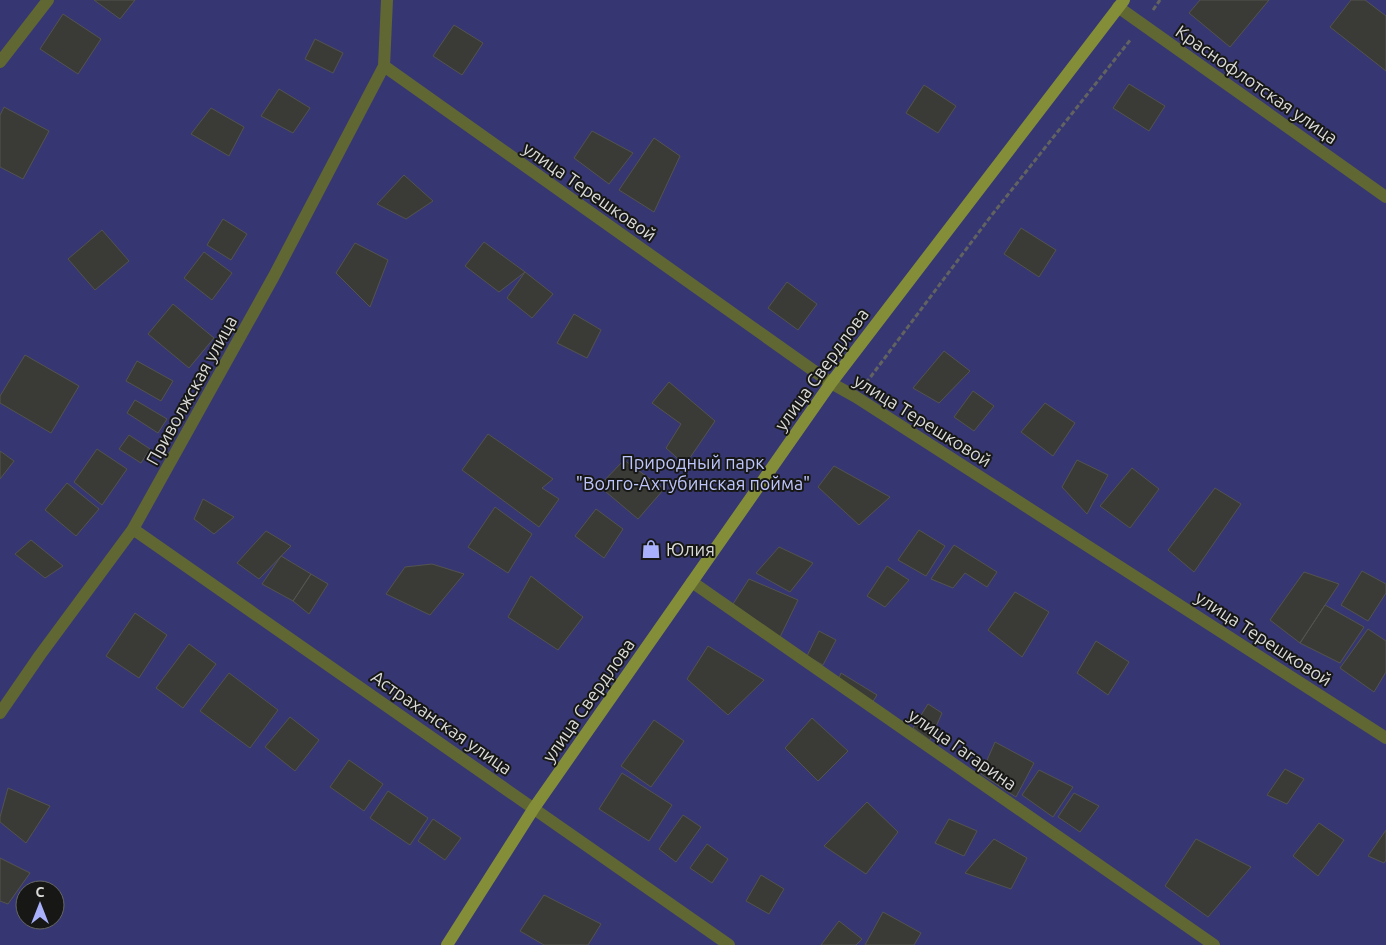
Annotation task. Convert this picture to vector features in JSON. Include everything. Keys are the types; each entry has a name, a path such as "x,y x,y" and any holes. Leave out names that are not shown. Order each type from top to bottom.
{"street":[{"path":"0,62 48,0"},
{"path":"384,66 387,0"},
{"name":"Краснофлотская улица","path":"1116,2 1142,24 1386,197"},
{"name":"улица Свердлова","path":"447,945 534,808 831,383 1116,2"},
{"name":"улица Терешковой","path":"384,66 831,383 856,397 1386,738"},
{"name":"Приволжская улица","path":"0,713 40,655 133,529 274,276 384,66"},
{"name":"Астраханская улица","path":"133,529 729,945"},
{"name":"улица Гагарина","path":"692,582 1214,945"}],"path":[{"path":"856,397 990,216 1160,0"}],"green space":[{"name":"Природный парк \"Волго-Ахтубинская пойма\"","path":"0,0 1386,0 1386,945 0,945"}],"building":[{"path":"94,0 135,0 120,19"},
{"path":"1200,0 1269,0 1230,47 1189,13"},
{"path":"1351,0 1365,0 1386,16 1386,71 1330,27"},
{"path":"63,14 101,39 78,74 40,49"},
{"path":"454,25 483,43 462,75 433,56"},
{"path":"315,39 343,53 333,73 305,59"},
{"path":"1129,84 1165,106 1149,131 1113,108"},
{"path":"924,85 956,106 938,133 906,113"},
{"path":"279,89 310,108 293,133 261,116"},
{"path":"4,107 49,131 23,179 0,167 0,115"},
{"path":"211,108 244,127 229,156 191,134"},
{"path":"592,131 633,153 609,184 574,158"},
{"path":"654,138 680,156 654,212 619,190"},
{"path":"404,175 433,201 406,219 377,204"},
{"path":"223,219 247,234 231,260 207,245"},
{"path":"1021,228 1056,250 1039,277 1004,254"},
{"path":"102,230 129,261 95,290 68,259"},
{"path":"484,242 525,272 499,292 465,266"},
{"path":"355,243 388,260 370,307 336,273"},
{"path":"204,252 232,273 212,300 184,278"},
{"path":"525,272 553,294 532,318 507,298"},
{"path":"787,282 817,304 798,330 768,308"},
{"path":"173,304 214,338 189,368 148,334"},
{"path":"574,314 601,330 587,358 557,343"},
{"path":"944,351 970,371 939,403 913,388"},
{"path":"25,355 79,386 51,433 0,403 0,396"},
{"path":"137,361 173,381 161,401 126,381"},
{"path":"669,382 715,421 685,465 666,448 681,424 652,403"},
{"path":"973,391 994,406 974,431 954,417"},
{"path":"135,400 167,419 158,433 127,413"},
{"path":"1045,403 1075,423 1053,456 1021,432"},
{"path":"488,434 553,479 542,488 559,499 539,527 462,470"},
{"path":"129,435 150,449 141,463 119,449"},
{"path":"97,449 127,469 102,505 74,482"},
{"path":"0,451 14,461 0,479"},
{"path":"624,460 664,489 638,519 599,486"},
{"path":"1077,460 1108,475 1087,514 1062,487"},
{"path":"834,466 890,497 859,525 818,487"},
{"path":"1132,468 1159,489 1130,528 1100,506"},
{"path":"67,483 99,509 76,536 45,510"},
{"path":"1215,488 1241,504 1194,572 1168,550"},
{"path":"203,499 234,517 214,534 194,519"},
{"path":"495,507 532,534 508,573 468,547"},
{"path":"596,509 623,529 604,558 575,536"},
{"path":"919,530 945,546 926,576 898,560"},
{"path":"266,531 291,546 259,579 237,563"},
{"path":"31,540 63,566 45,578 15,554"},
{"path":"954,545 997,572 987,587 965,573 953,588 931,579"},
{"path":"779,547 813,563 790,592 756,573"},
{"path":"281,556 311,574 293,601 262,584"},
{"path":"432,564 464,574 430,615 386,594 405,567"},
{"path":"887,566 909,580 885,607 867,596"},
{"path":"1362,571 1386,584 1386,593 1368,621 1341,605"},
{"path":"1304,572 1339,584 1300,643 1270,620"},
{"path":"311,574 328,584 309,614 293,601"},
{"path":"531,576 583,617 558,650 508,617"},
{"path":"749,579 798,600 780,637 733,604"},
{"path":"1015,592 1049,612 1022,657 988,630"},
{"path":"1325,605 1364,627 1340,663 1300,643"},
{"path":"135,613 167,635 139,678 106,656"},
{"path":"1368,629 1386,641 1386,672 1374,692 1340,668"},
{"path":"819,631 836,640 823,665 807,656"},
{"path":"1096,641 1129,662 1108,695 1077,673"},
{"path":"189,644 216,664 183,708 156,688"},
{"path":"708,646 764,680 728,715 687,679"},
{"path":"229,673 278,710 250,748 200,711"},
{"path":"841,673 877,695 870,706 837,683"},
{"path":"928,704 942,713 930,740 913,728"},
{"path":"290,717 319,740 295,771 265,747"},
{"path":"812,718 848,751 818,781 785,748"},
{"path":"654,720 684,741 651,787 621,766"},
{"path":"995,742 1034,763 1016,797 981,774"},
{"path":"349,760 383,784 364,811 330,787"},
{"path":"1285,769 1304,779 1287,804 1267,795"},
{"path":"1039,770 1073,787 1053,817 1022,795"},
{"path":"622,773 672,805 649,841 599,809"},
{"path":"8,788 50,806 26,843 0,822"},
{"path":"388,791 428,818 410,845 370,818"},
{"path":"1074,793 1099,806 1080,832 1058,817"},
{"path":"867,802 898,832 866,874 824,846"},
{"path":"683,815 701,827 676,862 659,849"},
{"path":"433,819 461,838 445,860 418,841"},
{"path":"949,819 977,831 964,856 935,843"},
{"path":"1319,823 1344,840 1318,876 1293,856"},
{"path":"1386,830 1386,860 1384,863 1368,856"},
{"path":"994,839 1027,858 1011,889 965,873"},
{"path":"1196,839 1251,867 1208,917 1165,886"},
{"path":"707,844 728,859 712,883 690,868"},
{"path":"0,858 30,873 25,880 15,880 15,894 8,904 0,901"},
{"path":"761,875 784,889 769,914 746,901"},
{"path":"544,895 601,924 588,945 544,945 520,931"},
{"path":"883,912 921,933 914,945 865,945"},
{"path":"839,921 862,939 856,945 821,945"}],"place":[{"name":"Юлия","path":"651,549"}]}
